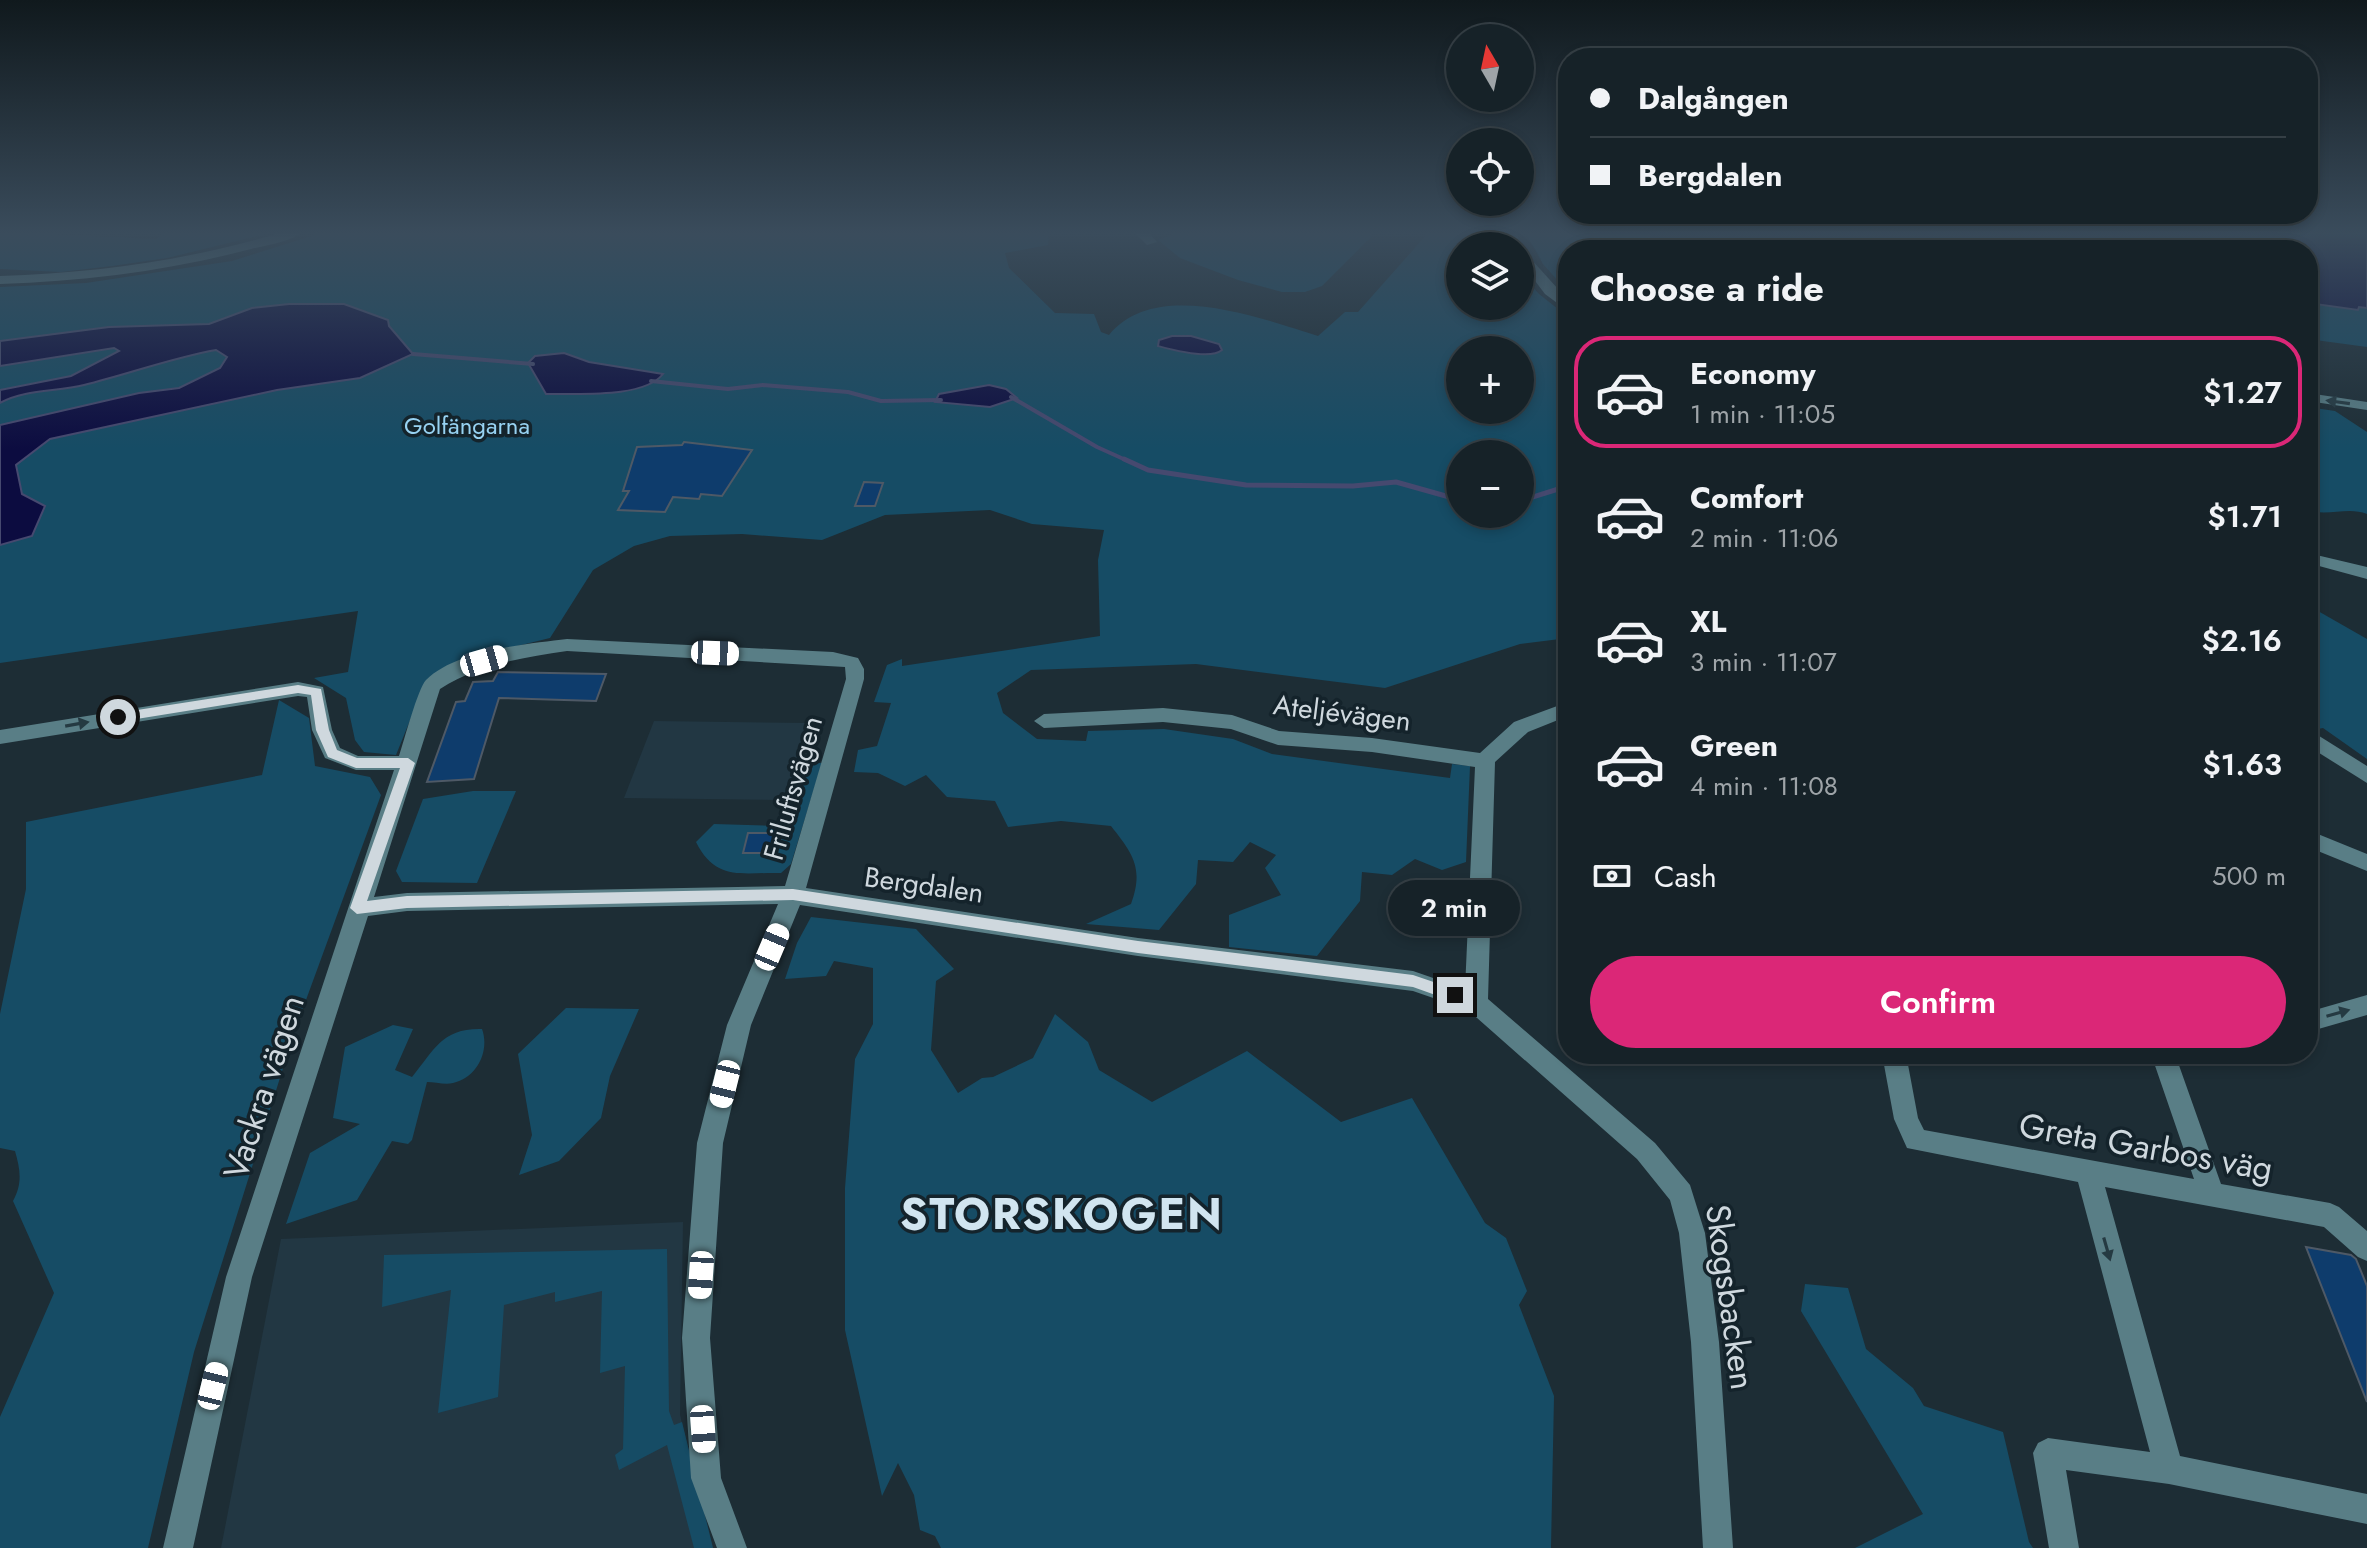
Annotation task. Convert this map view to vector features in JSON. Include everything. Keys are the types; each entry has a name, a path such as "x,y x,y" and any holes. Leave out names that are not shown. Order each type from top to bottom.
{"street":[{"path":"2318,399 2367,406"},
{"path":"2318,561 2367,573"},
{"name":"Friluftsvägen","path":"459,668 510,653 567,645 833,658 851,662 855,669 855,679 793,895 739,1025 710,1143 696,1338 706,1478 732,1548"},
{"name":"Vackra vägen","path":"178,1548 239,1277 432,685 459,668"},
{"path":"0,737 298,689 316,692 322,730 332,753 356,763 408,763"},
{"path":"1476,1003 1485,761 1497,744 1514,731 1546,714 1558,711"},
{"name":"Ateljévägen","path":"1044,721 1163,715 1232,722 1278,738 1372,745 1485,761"},
{"path":"2318,743 2367,776"},
{"path":"2318,842 2367,863"},
{"name":"Bergdalen","path":"357,908 407,902 793,895 1138,947 1413,981 1476,1003"},
{"name":"Skogsbacken","path":"1476,1003 1646,1151 1681,1194 1692,1233 1705,1342 1718,1548"},
{"path":"2318,1019 2367,1005"},
{"name":"Greta Garbos väg","path":"1896,1064 1909,1126 1916,1140 1926,1144 2330,1216 2367,1248"},
{"path":"2167,1064 2213,1196"},
{"path":"2088,1173 2169,1469"},
{"path":"2064,1548 2048,1453 2169,1469 2367,1509"}],"shaded area":[{"path":"345,304 388,320 389,326 413,354 360,378 277,390 50,439 16,465 22,494 45,506 32,536 0,545 0,425 139,393 179,388 220,368 227,357 216,350 199,353 84,385 30,393 0,403 0,390 71,376 119,351 114,348 0,366 0,341 109,327 209,324 252,308"},
{"path":"2318,304 2367,304 2367,308 2359,307 2358,310"},
{"path":"1191,336 1219,344 1222,350 1200,354 1158,346 1159,340"},
{"path":"564,353 589,362 663,374 640,388 625,391 546,394 528,363 535,356"},
{"path":"989,385 1006,389 1017,398 990,407 935,402 939,394"},
{"path":"654,721 808,723 786,800 624,798"},
{"path":"683,1222 680,1415 713,1548 221,1548 281,1239"}],"green space":[{"name":"Golfängarna","path":"0,304 1046,304 1055,313 1094,314 1101,332 1109,335 1129,318 1153,309 1180,306 1209,307 1239,313 1318,336 1345,312 1358,312 1365,304 1446,304 1446,320 1534,320 1534,304 1552,304 1558,309 1558,639 1520,644 1385,688 1196,664 1031,670 997,693 1003,713 1037,739 1086,741 1088,731 1164,729 1233,739 1272,754 1450,778 1452,764 1470,766 1466,862 1442,870 1415,859 1392,875 1362,872 1360,901 1317,956 1229,947 1229,915 1281,895 1265,868 1276,855 1250,842 1233,862 1198,860 1196,884 1159,930 1086,924 1131,904 1135,891 1134,862 1111,826 1061,821 1008,827 995,801 947,797 926,775 905,786 878,773 854,772 858,750 877,746 891,703 874,702 887,665 902,659 902,666 1100,636 1098,560 1104,530 1032,524 990,510 885,515 822,540 742,534 670,536 634,546 593,570 550,638 469,658 419,698 396,755 364,752 355,740 346,698 314,678 348,672 358,611 0,663"},
{"path":"2318,304 2367,304 2367,347 2318,340"},
{"path":"2318,408 2335,411 2367,432 2367,514 2318,512"},
{"path":"2318,611 2367,639 2367,759 2323,728 2318,729"},
{"path":"279,700 309,718 315,766 370,777 381,795 295,1030 194,1352 148,1548 0,1548 0,1417 54,1293 13,1201 20,1176 15,1151 0,1148 0,1014 26,889 26,822 262,775"},
{"path":"804,762 822,763 791,864 781,873 742,873 712,864 696,842 714,824 779,826 794,801"},
{"path":"473,791 516,791 477,883 402,882 396,871 423,799"},
{"path":"811,917 916,929 954,969 936,981 931,1050 958,1093 982,1078 993,1077 1033,1058 1055,1014 1088,1042 1099,1070 1152,1102 1247,1051 1341,1122 1412,1098 1485,1223 1506,1238 1527,1291 1519,1305 1554,1396 1551,1548 941,1548 935,1536 920,1530 914,1495 898,1463 882,1496 845,1330 845,1188 855,1059 873,1024 873,968 834,961 826,976 785,979 797,943"},
{"path":"566,1008 639,1009 610,1076 601,1118 559,1161 519,1175 532,1135 518,1054"},
{"path":"393,1025 413,1029 395,1070 412,1077 441,1042 457,1032 482,1029 483,1054 475,1070 461,1080 450,1084 427,1082 412,1140 408,1144 392,1141 357,1200 286,1224 310,1153 360,1124 333,1118 345,1047"},
{"path":"667,1249 669,1411 674,1425 682,1422 713,1548 694,1548 667,1445 619,1470 615,1455 623,1449 625,1366 600,1373 602,1291 555,1302 555,1292 504,1305 498,1397 438,1413 451,1290 382,1307 384,1255"},
{"path":"1805,1284 1848,1288 1866,1349 1913,1388 1924,1406 2003,1432 2033,1548 1855,1548 1923,1514 1801,1311"}],"building":[{"path":"684,442 752,450 722,496 701,494 699,499 673,497 665,512 618,510 629,491 623,491 637,447 682,445"},
{"path":"864,482 883,483 875,506 855,506"},
{"path":"498,672 606,674 596,701 499,698 474,779 427,782 456,702 465,701 473,682 493,681"},
{"path":"748,833 782,833 777,853 743,853"},
{"path":"2306,1247 2351,1255 2356,1259 2367,1286 2367,1402"}],"waterway":[{"path":"413,354 533,364"},
{"path":"651,381 728,389 763,385 848,392 881,401 941,400"},
{"path":"1011,397 1097,447 1128,461"},
{"path":"1124,459 1148,470 1246,485 1353,486 1396,482 1446,496"},
{"path":"1534,497 1558,489"}],"district":[{"name":"STORSKOGEN","path":"1062,1214"}],"route":[{"path":"118,717 298,689 316,692 322,730 332,753 356,763 408,763 357,908 407,902 793,895 1138,947 1413,981 1455,995"}]}
